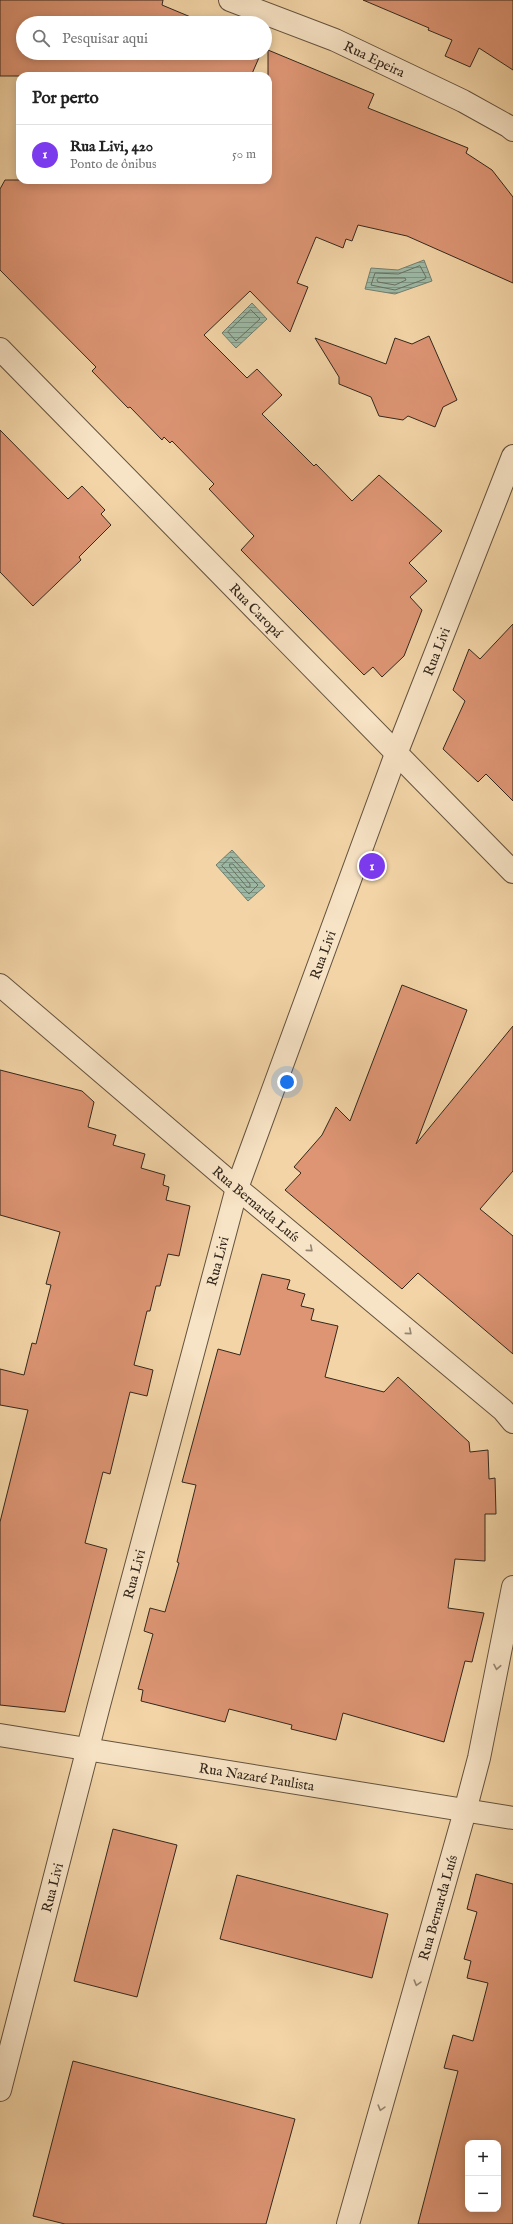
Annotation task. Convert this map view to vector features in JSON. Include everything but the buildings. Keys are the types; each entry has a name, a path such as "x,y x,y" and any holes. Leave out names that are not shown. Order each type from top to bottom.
{"street":[{"name":"Rua Epeira","path":"230,0 335,40 463,101 513,130"},
{"name":"Rua Caropá","path":"0,349 513,872"},
{"name":"Rua Livi","path":"0,2090 87,1750 236,1188 396,754 513,456"},
{"name":"Rua Bernarda Luís","path":"0,985 236,1188 497,1405 513,1422"},
{"name":"Rua Bernarda Luís","path":"348,2224 479,1758 513,1588"},
{"name":"Rua Nazaré Paulista","path":"0,1735 513,1818"}],"water":[{"path":"424,260 432,281 395,294 365,289 371,268 398,270"},
{"path":"252,303 267,319 236,348 222,333"},
{"path":"232,850 265,886 248,901 216,865"}],"place":[{"name":"Rua Livi, 420","path":"372,866"}]}
